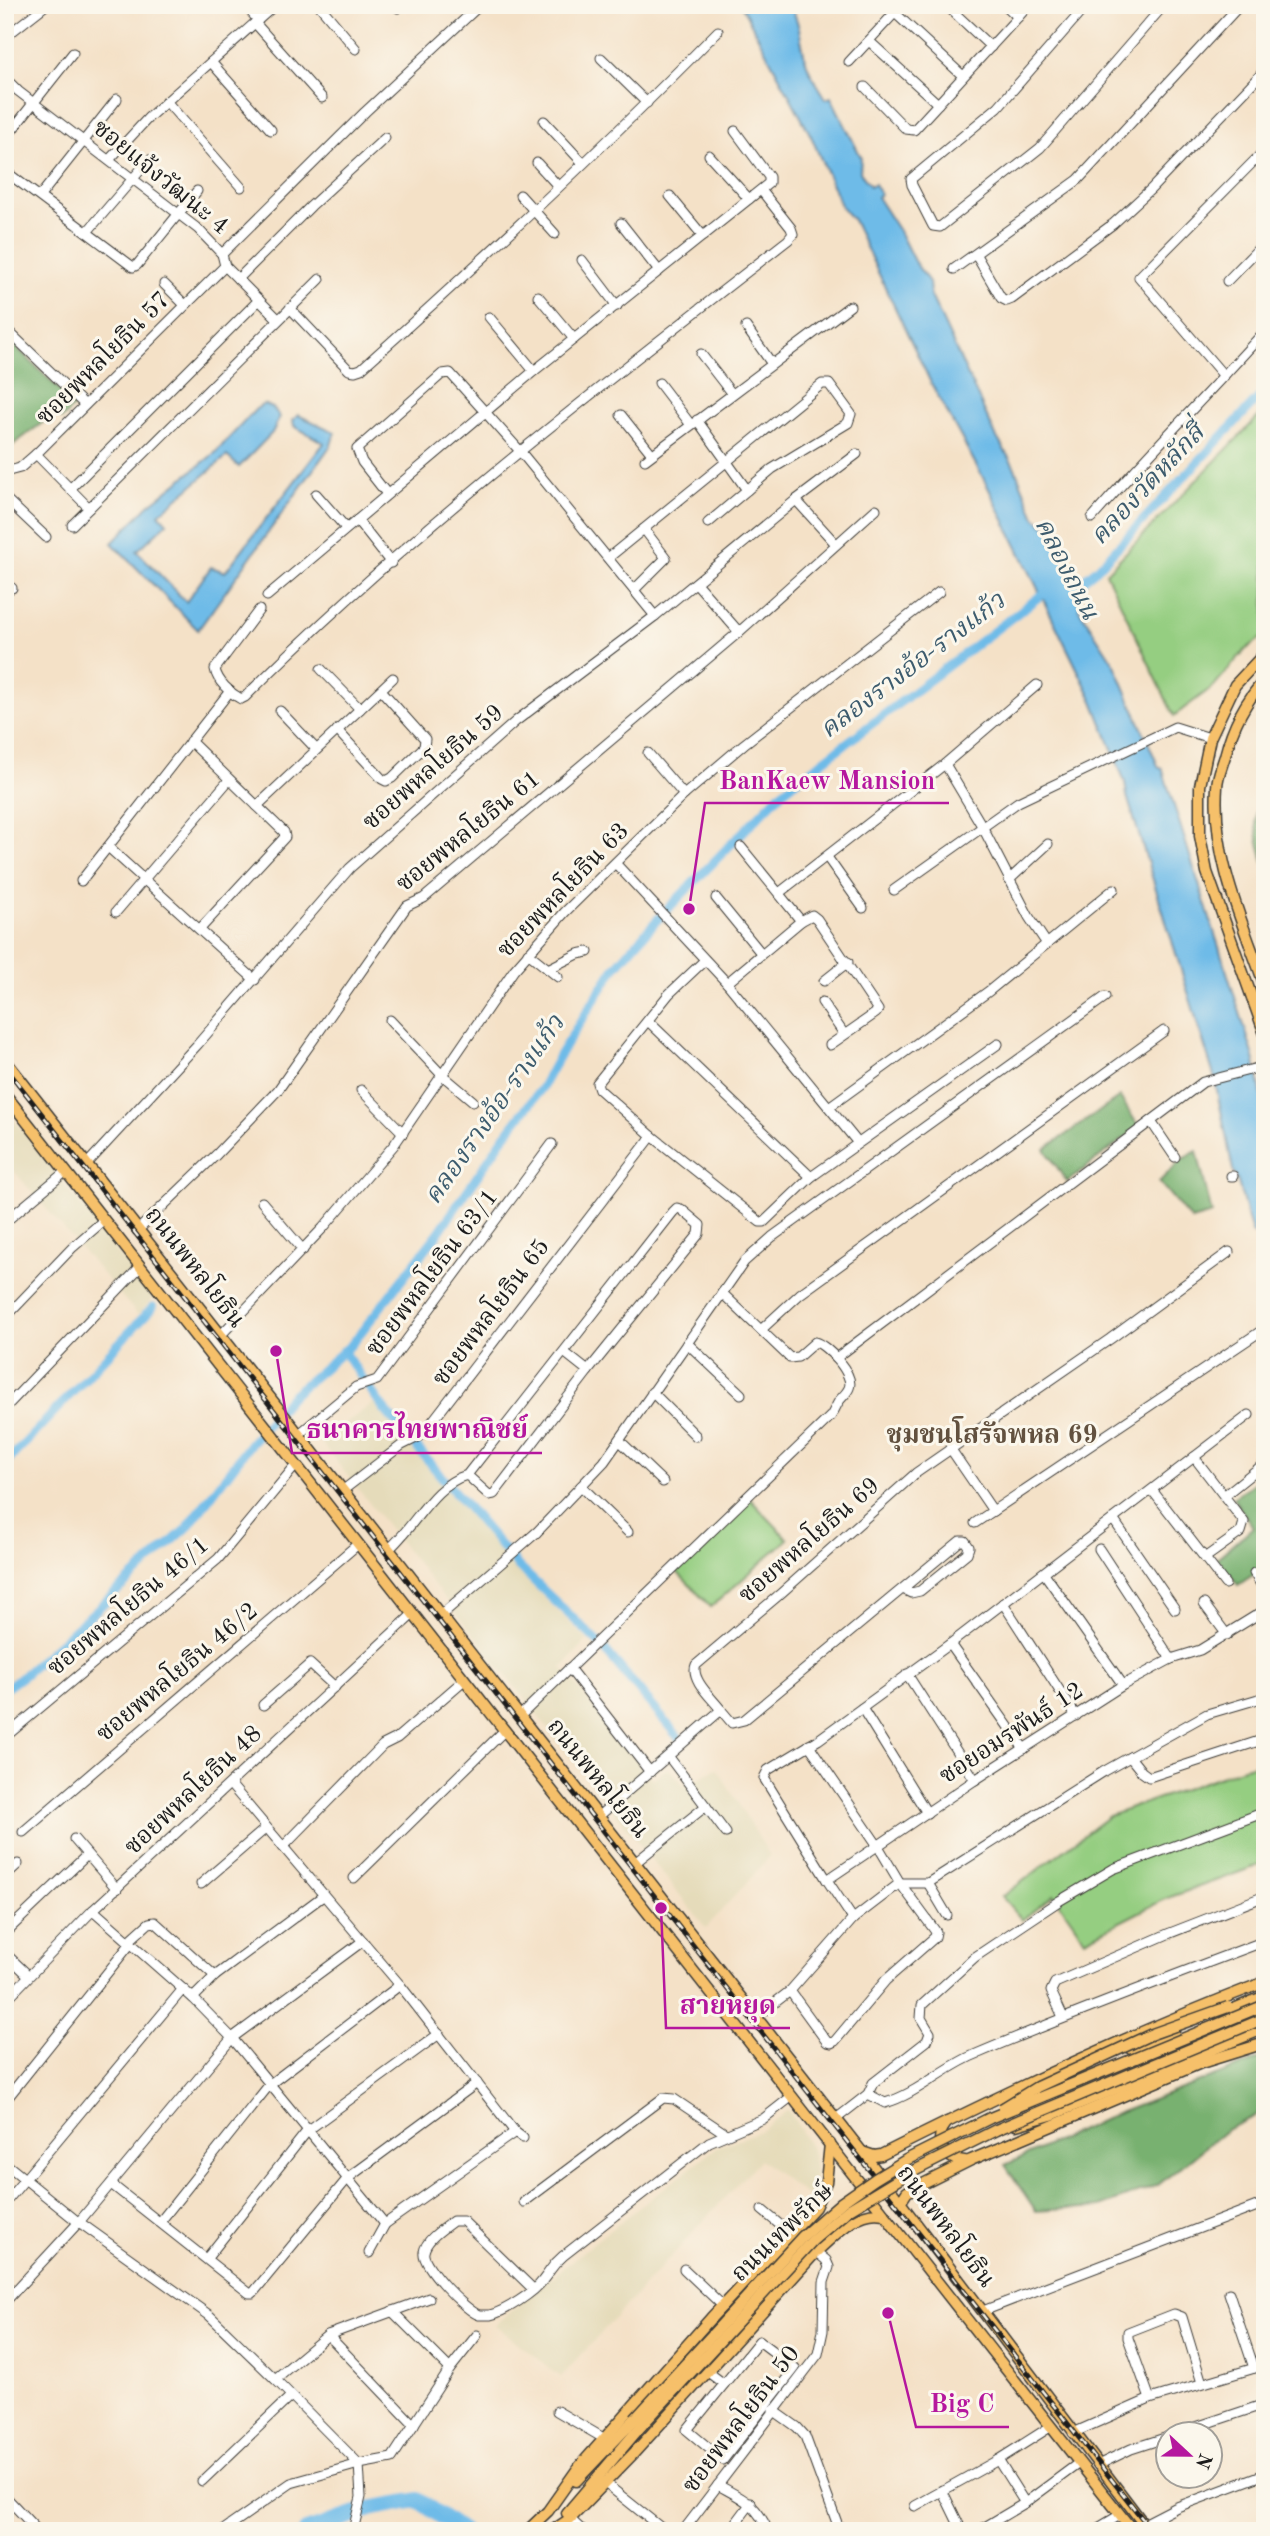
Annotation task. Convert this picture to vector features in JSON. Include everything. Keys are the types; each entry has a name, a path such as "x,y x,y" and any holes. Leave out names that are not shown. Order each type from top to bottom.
{"main road":[{"path":"1265,653 1235,685 1210,738 1200,786 1199,836 1207,872 1265,1034"},
{"path":"1265,680 1252,694 1230,738 1217,785 1217,830 1223,867 1265,986"},
{"name":"ถนนพหลโยธิน","path":"5,1060 388,1550 600,1815 755,2018 862,2152 1146,2527"},
{"name":"ถนนพหลโยธิน","path":"5,1094 1133,2531"},
{"path":"161,1295 176,1280"},
{"path":"170,1305 184,1290"},
{"path":"416,1618 437,1612"},
{"path":"862,2152 881,2155 1013,2089 1265,1982"},
{"path":"1013,2089 1087,2068 1265,1994"},
{"path":"990,2118 1037,2087 1152,2034 1265,1994"},
{"name":"ถนนเทพรักษ์","path":"554,2528 638,2422 803,2236 842,2202 906,2160 990,2118 1265,2005"},
{"name":"ถนนเทพรักษ์","path":"527,2531 638,2422 812,2241 848,2210 904,2176 996,2130 1265,2018"},
{"path":"996,2130 1051,2115 1265,2028"},
{"path":"900,2203 908,2192 971,2160 1265,2036"},
{"path":"1202,2063 1265,2043"},
{"path":"954,2118 946,2123 941,2131 941,2146 947,2156 954,2160 971,2160"},
{"name":"ถนนเทพรักษ์","path":"548,2511 579,2468 723,2305 815,2207 822,2195 828,2172 830,2144"},
{"name":"ถนนเทพรักษ์","path":"554,2528 570,2519 605,2483 816,2252 860,2217 874,2212 883,2214"},
{"path":"771,2254 780,2250 790,2253 796,2262 793,2275"}],"street":[{"path":"5,37 46,5"},
{"path":"245,5 323,98"},
{"path":"109,160 131,134 166,101 275,5"},
{"path":"319,5 356,49"},
{"path":"222,254 365,112 480,5"},
{"path":"849,62 902,5"},
{"path":"946,5 990,47"},
{"path":"1005,5 1018,17"},
{"path":"865,87 910,132 1029,5"},
{"path":"1087,5 998,107 911,179 933,226 940,228 1040,148 1164,5"},
{"path":"954,269 1078,180 1240,5"},
{"path":"895,13 963,76"},
{"path":"290,308 349,369 357,370 482,261 718,31"},
{"path":"869,41 938,104"},
{"path":"5,139 74,53"},
{"path":"601,58 647,103"},
{"path":"211,62 271,130"},
{"path":"976,255 1001,298 1007,301 1012,299 1114,224 1265,71"},
{"name":"ซอยแจ้งวัฒนะ 4","path":"5,78 198,229 222,254 225,265 278,318"},
{"path":"40,196 117,99"},
{"path":"166,101 241,187"},
{"path":"544,121 583,163"},
{"path":"267,596 534,371 769,183 769,177 735,131"},
{"path":"238,279 311,205 384,138"},
{"path":"1224,376 1139,277 1265,150"},
{"path":"709,155 749,199"},
{"path":"87,232 149,160"},
{"path":"537,163 558,186"},
{"path":"5,171 128,264 137,265 197,191"},
{"path":"259,610 215,669 216,675 239,698 246,698 300,642 520,451 788,240 793,234 791,228 761,190"},
{"path":"520,195 555,234"},
{"path":"670,196 703,236"},
{"path":"621,223 659,271"},
{"path":"1227,281 1265,242"},
{"path":"582,260 617,306"},
{"name":"ซอยพหลโยธิน 57","path":"5,472 20,468 36,454 225,265"},
{"path":"72,525 320,279"},
{"path":"164,284 185,304"},
{"path":"538,296 574,340"},
{"path":"71,489 259,300"},
{"path":"621,415 648,457 850,306"},
{"path":"489,317 534,371"},
{"path":"746,327 772,364"},
{"path":"5,328 85,405"},
{"path":"1092,518 1139,464 1265,331"},
{"path":"701,354 732,394"},
{"path":"387,494 362,462 357,449 442,374 450,373 520,451 655,615"},
{"path":"659,383 694,422 747,490"},
{"path":"608,558 822,383 829,384 851,414 848,423 772,469 708,523"},
{"path":"36,454 89,508"},
{"name":"ซอยพหลโยธิน 59","path":"86,1165 255,980 350,868 516,721 696,583 856,454"},
{"path":"316,494 346,528"},
{"path":"5,498 46,537"},
{"path":"796,500 835,544"},
{"name":"ซอยพหลโยธิน 61","path":"137,1230 217,1154 278,1090 407,906 424,898 739,632 876,509"},
{"path":"357,520 391,563"},
{"path":"634,590 666,558 644,528"},
{"path":"696,583 739,632"},
{"name":"ซอยพหลโยธิน 63","path":"220,1336 373,1172 514,970 565,912 684,795 744,744 939,592"},
{"path":"321,669 360,709"},
{"path":"257,806 393,678"},
{"path":"779,893 944,764 1037,685"},
{"path":"337,730 382,779 386,781 391,778 426,743 425,738 381,690"},
{"path":"81,881 230,691"},
{"path":"280,711 316,750"},
{"path":"894,890 1018,802 1101,761 1175,727 1210,738"},
{"path":"190,741 284,832 284,841 200,929"},
{"path":"648,753 684,795"},
{"path":"944,764 982,826 1029,918 1047,943"},
{"path":"116,912 229,780"},
{"path":"1009,880 1048,844"},
{"path":"108,847 255,980"},
{"path":"741,847 801,921"},
{"path":"827,857 863,908"},
{"path":"616,864 727,983 858,1143"},
{"path":"829,1107 989,991 1114,889"},
{"path":"716,898 761,953"},
{"path":"727,983 761,953 812,915 848,962 878,1010 830,1045"},
{"path":"548,968 588,952"},
{"path":"528,953 558,977"},
{"path":"705,960 669,994 597,1083 599,1089 652,1136 760,1222 764,1223 811,1177 998,1044"},
{"path":"824,981 848,962"},
{"path":"437,1612 503,1562 581,1486 620,1441 744,1262 772,1237 1105,997"},
{"path":"822,1002 844,1034"},
{"path":"390,1020 441,1074 473,1101"},
{"path":"648,1021 811,1177"},
{"path":"762,1329 800,1294 1164,1031"},
{"path":"836,1358 1152,1123 1203,1082 1262,1067"},
{"path":"361,1090 402,1133"},
{"path":"1152,1123 1175,1157"},
{"name":"ซอยพหลโยธิน 65","path":"342,1491 402,1445 422,1435 652,1136"},
{"name":"ซอยพหลโยธิน 63/1","path":"298,1435 356,1387 377,1380 552,1144"},
{"path":"5,1222 65,1172"},
{"path":"262,1202 303,1250"},
{"path":"388,1550 403,1537 442,1489 454,1479 467,1475 673,1212 677,1208 681,1209 700,1225 699,1234 588,1370 494,1494 489,1495 467,1475"},
{"path":"5,1318 73,1247 103,1221"},
{"name":"ซอยพหลโยธิน 69","path":"721,1710 696,1677 696,1665 916,1473 1110,1339 1229,1252"},
{"path":"5,1408 140,1267"},
{"path":"520,1716 831,1416 850,1384 836,1358 821,1343 815,1342 798,1357 790,1358 722,1293"},
{"path":"975,1523 1261,1331"},
{"path":"687,1343 741,1394"},
{"path":"564,1352 588,1370"},
{"path":"652,1392 696,1436"},
{"path":"853,1919 764,1779 768,1770 809,1745 950,1644 1249,1415"},
{"path":"620,1441 663,1482"},
{"path":"950,1448 993,1511"},
{"path":"1194,1457 1244,1522 1241,1532 1206,1557"},
{"path":"1225,1495 1265,1463"},
{"name":"ซอยพหลโยธิน 46/1","path":"5,1737 218,1559 296,1465"},
{"path":"581,1486 628,1532"},
{"path":"1152,1490 1225,1584"},
{"path":"1113,1519 1175,1609"},
{"path":"600,1815 721,1710 732,1723 744,1720 903,1588 960,1541 965,1541 969,1547 967,1553 920,1591 911,1593 903,1588"},
{"name":"ซอยพหลโยธิน 46/2","path":"23,1832 358,1544"},
{"path":"1099,1549 1171,1659"},
{"path":"1044,1573 1123,1685"},
{"path":"1254,1573 1265,1591"},
{"path":"1003,1603 1076,1716"},
{"path":"1204,1604 1227,1635"},
{"name":"ซอยอมรพันธ์ 12","path":"827,1880 1123,1685 1171,1659 1200,1650 1265,1610"},
{"name":"ซอยพหลโยธิน 48","path":"5,2001 93,1910 335,1687 416,1618"},
{"path":"950,1644 1024,1749"},
{"path":"263,1705 310,1664 335,1687"},
{"path":"569,1668 650,1772"},
{"path":"906,1674 975,1780"},
{"path":"283,1847 383,1745 397,1738 464,1680"},
{"path":"755,2018 790,1991 853,1919 900,1883 928,1883 1130,1758 1208,1714 1265,1698"},
{"path":"862,1707 927,1813"},
{"path":"354,1878 505,1731"},
{"path":"1130,1758 1149,1777 1265,1739"},
{"path":"790,1991 827,2042 835,2041 886,1980 936,1937 936,1932 900,1883 809,1745"},
{"path":"670,1757 726,1833"},
{"path":"230,1784 400,1985 519,2135 385,2224 369,2253"},
{"path":"636,1863 706,1806"},
{"path":"836,2119 868,2094 873,2083 927,2040 930,2033 920,2018 922,2005 975,1957 1113,1869 1265,1812"},
{"path":"201,1884 266,1828"},
{"path":"74,1839 117,1889"},
{"path":"5,1933 87,1855"},
{"path":"5,1876 18,1864"},
{"path":"928,1883 947,1915"},
{"path":"194,1998 215,1976 323,1896"},
{"path":"1063,2017 1052,1996 1052,1986 1055,1983 1265,1896"},
{"path":"93,1910 194,1998 232,2038 385,2224"},
{"path":"5,2101 130,1942 149,1923 155,1922 215,1976"},
{"path":"5,2302 111,2184 232,2038 363,1941"},
{"path":"868,2094 885,2103 899,2099 953,2064 1063,2017 1265,1941"},
{"path":"5,1953 28,1975"},
{"path":"160,2222 270,2084 400,1985"},
{"path":"5,2203 183,1989"},
{"path":"207,2258 309,2130 439,2034"},
{"path":"111,2184 248,2293 255,2291 348,2178 477,2083"},
{"path":"533,2289 463,2221 453,2221 425,2248 423,2255 439,2280 479,2315 490,2315 509,2307 533,2289 543,2281 549,2268 563,2256 709,2142 763,2119 791,2097"},
{"path":"524,2202 663,2098 674,2099 726,2134"},
{"path":"5,2163 78,2222 209,2315 359,2464 361,2497 353,2531"},
{"path":"983,2311 1265,2203"},
{"path":"762,2210 791,2234"},
{"name":"ซอยพหลโยธิน 50","path":"683,2531 818,2354 821,2347 824,2282 829,2267 826,2260 816,2252"},
{"path":"684,2269 723,2305"},
{"path":"1229,2293 1254,2368"},
{"path":"275,2379 328,2335 429,2298"},
{"path":"392,2311 450,2370"},
{"path":"1150,2399 1128,2332 1174,2314 1182,2317 1202,2383"},
{"path":"328,2335 414,2425"},
{"path":"222,2531 291,2483 359,2464 393,2458 450,2370 477,2335"},
{"path":"759,2341 795,2368 723,2460 687,2430 724,2384 759,2341"},
{"path":"1073,2432 1150,2399 1265,2365"},
{"path":"708,2372 724,2384"},
{"path":"202,2481 291,2396"},
{"path":"1217,2420 1265,2404"},
{"path":"773,2410 805,2436 840,2531"},
{"path":"557,2412 605,2439"},
{"path":"915,2506 998,2460 1050,2427"},
{"path":"1098,2465 1154,2442"},
{"path":"998,2460 1025,2504"},
{"path":"978,2531 1025,2504 1079,2463"},
{"path":"1146,2527 1177,2507 1265,2474"},
{"path":"605,2483 665,2531"},
{"path":"718,2485 751,2503 760,2512 768,2531"},
{"path":"942,2490 962,2531"},
{"path":"5,2496 38,2531"},
{"path":"730,2531 751,2503"},
{"path":"1093,2531 1120,2515"},
{"path":"570,2519 583,2531"},
{"path":"1257,2531 1265,2528"}],"shaded area":[{"path":"5,1108 153,1298 138,1315 14,1171 9,1176 5,1172"},
{"path":"375,1402 514,1568 587,1640 562,1668 652,1779 668,1768 685,1786 717,1768 770,1856 706,1928 320,1441"},
{"path":"788,2110 813,2154 815,2173 808,2197 760,2159 561,2377 495,2325 588,2247 716,2148 762,2130"}],"green space":[{"path":"5,336 75,405 62,419 54,414 5,451"},
{"path":"1265,410 1265,635 1244,651 1214,686 1174,716 1106,573"},
{"path":"1265,785 1265,866 1257,835 1256,817"},
{"path":"1120,1097 1139,1127 1067,1182 1045,1149"},
{"path":"1197,1151 1212,1214 1191,1220 1159,1182 1182,1159"},
{"path":"1265,1475 1265,1567 1238,1585 1217,1558 1253,1527 1233,1498"},
{"path":"750,1499 788,1539 711,1607 675,1570"},
{"path":"1265,1760 1265,1863 1165,1899 1085,1940 1054,1895 1022,1920 1002,1897 1109,1816"},
{"path":"1265,2057 1265,2111 1226,2130 1158,2185 1100,2207 1036,2211 1005,2165 1116,2114"}],"water":[{"name":"คลองถนน","path":"741,5 790,5 811,73 826,99 831,97 861,157 860,172 870,186 874,184 880,194 877,197 929,282 930,294 996,436 1014,466 1035,517 1053,533 1080,590 1079,609 1115,665 1159,768 1162,768 1254,1057 1265,1113 1265,1250 1261,1234 1253,1234 1250,1226 1233,1170 1214,1076 1127,796 1125,782 1093,701 986,483 931,383 853,220 842,208 811,136"},
{"path":"264,404 273,408 280,417 272,433 239,467 227,456 159,514 167,523 137,551 186,602 211,567 225,572 324,443 294,426 293,420 298,415 335,432 331,445 198,630 112,543 149,505 215,453 256,409"}],"waterway":[{"name":"คลองวัดหลักสี่","path":"1068,592 1097,569 1265,391"},
{"name":"คลองรางอ้อ-รางแก้ว","path":"5,1689 24,1675 187,1528 250,1444 290,1397 351,1345 439,1232 504,1137 541,1089 614,969 657,920 782,792 1048,590"},
{"path":"5,1464 153,1307"},
{"path":"343,1351 384,1409 516,1564 601,1645 679,1738"},
{"path":"306,2531 374,2508 418,2500 462,2531"}],"railway":[{"path":"5,1067 1152,2531"}],"place":[{"name":"BanKaew Mansion","path":"689,909"},
{"name":"ธนาคารไทยพาณิชย์","path":"276,1351"},
{"name":"สายหยุด","path":"661,1908"},
{"name":"Big C","path":"888,2313"}],"district":[{"name":"ชุมชนโสรัจพหล 69","path":"992,1436"}]}
